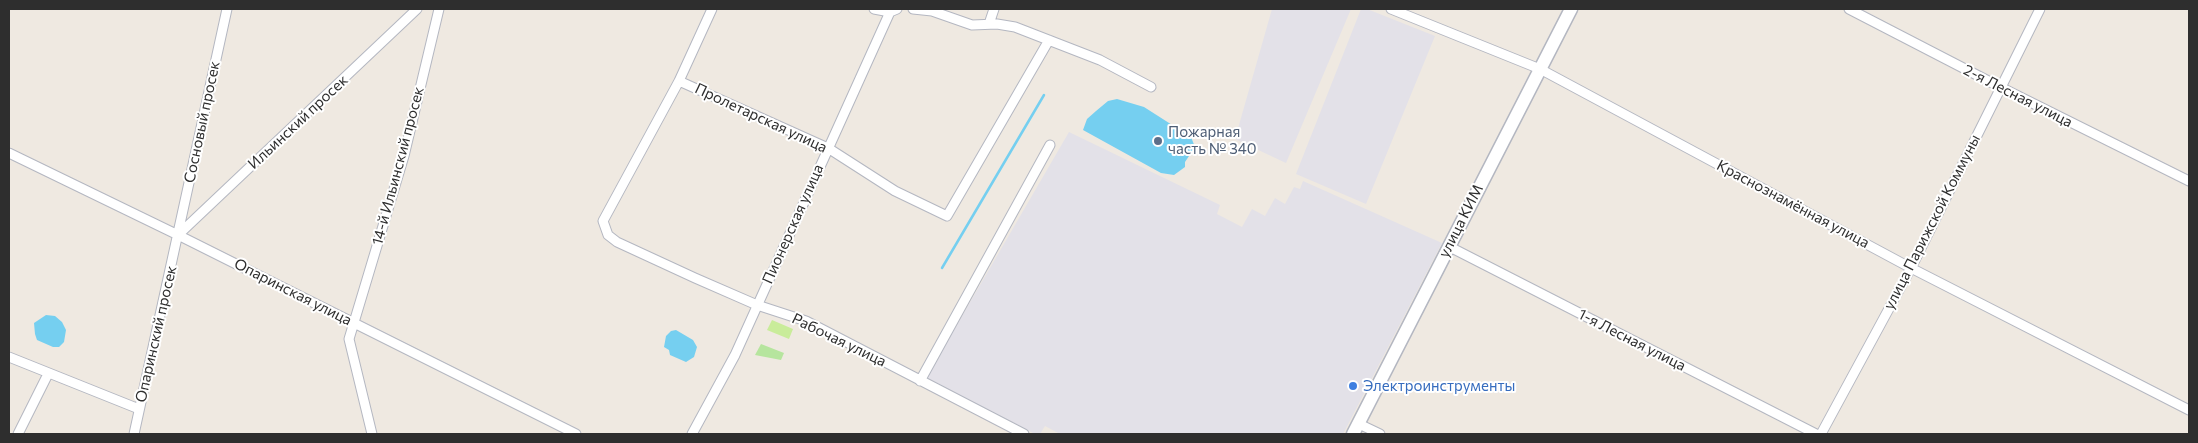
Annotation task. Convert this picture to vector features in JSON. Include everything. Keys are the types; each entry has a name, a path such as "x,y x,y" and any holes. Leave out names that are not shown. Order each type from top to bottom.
{"main road":[{"name":"улица КИМ","path":"1356,429 1571,9"}],"street":[{"name":"Сосновый просек","path":"178,235 226,9"},
{"name":"Ильинский просек","path":"178,235 417,9"},
{"name":"14-й Ильинский просек","path":"372,434 349,340 404,156 439,9"},
{"path":"678,81 712,9"},
{"path":"874,9 893,10"},
{"path":"913,9 932,11 972,25 989,24 1015,28 1100,60 1151,87"},
{"path":"989,24 994,9"},
{"name":"Краснознамённая улица","path":"1391,9 1540,69 1911,268 2189,410"},
{"name":"2-я Лесная улица","path":"1849,9 2189,182"},
{"name":"улица Парижской Коммуны","path":"1820,434 1911,268 2040,9"},
{"name":"Пионерская улица","path":"692,434 735,355 828,148 893,10"},
{"name":"Пролетарская улица","path":"678,81 828,148 895,191 947,216 1049,40"},
{"name":"Рабочая улица","path":"678,81 603,221 608,235 617,242 757,305 806,321 1024,434"},
{"path":"920,380 1050,145"},
{"name":"Опаринская улица","path":"9,153 178,235 576,434"},
{"name":"Опаринский просек","path":"134,434 178,235"},
{"name":"1-я Лесная улица","path":"1448,246 1816,434"},
{"path":"9,356 48,374 139,409"},
{"path":"18,434 48,374"},
{"path":"1356,429 1380,434"}],"shaded area":[{"path":"1272,9 1351,9 1286,163 1235,139"},
{"path":"1361,9 1367,9 1435,36 1366,204 1296,174"},
{"path":"1069,132 1220,205 1217,214 1242,227 1252,209 1265,216 1275,198 1285,204 1294,187 1300,189 1303,181 1442,243 1343,434 1060,434 1045,426 1040,434 1035,434 926,378"}],"green space":[{"path":"772,320 793,329 789,339 767,330"},
{"path":"761,344 784,353 781,360 755,355"}],"water":[{"path":"1117,99 1144,107 1191,137 1195,147 1185,162 1185,167 1174,175 1161,173 1083,130 1087,119 1108,101"},
{"path":"46,315 55,316 62,322 66,330 64,342 59,347 53,347 37,340 34,323"},
{"path":"676,330 693,340 697,347 694,357 686,362 670,355 669,350 664,347 666,336 671,331"}],"waterway":[{"path":"942,268 1044,95"}],"place":[{"name":"Пожарная часть № 340","path":"1158,141"},
{"name":"Электроинструменты","path":"1353,386"}]}
